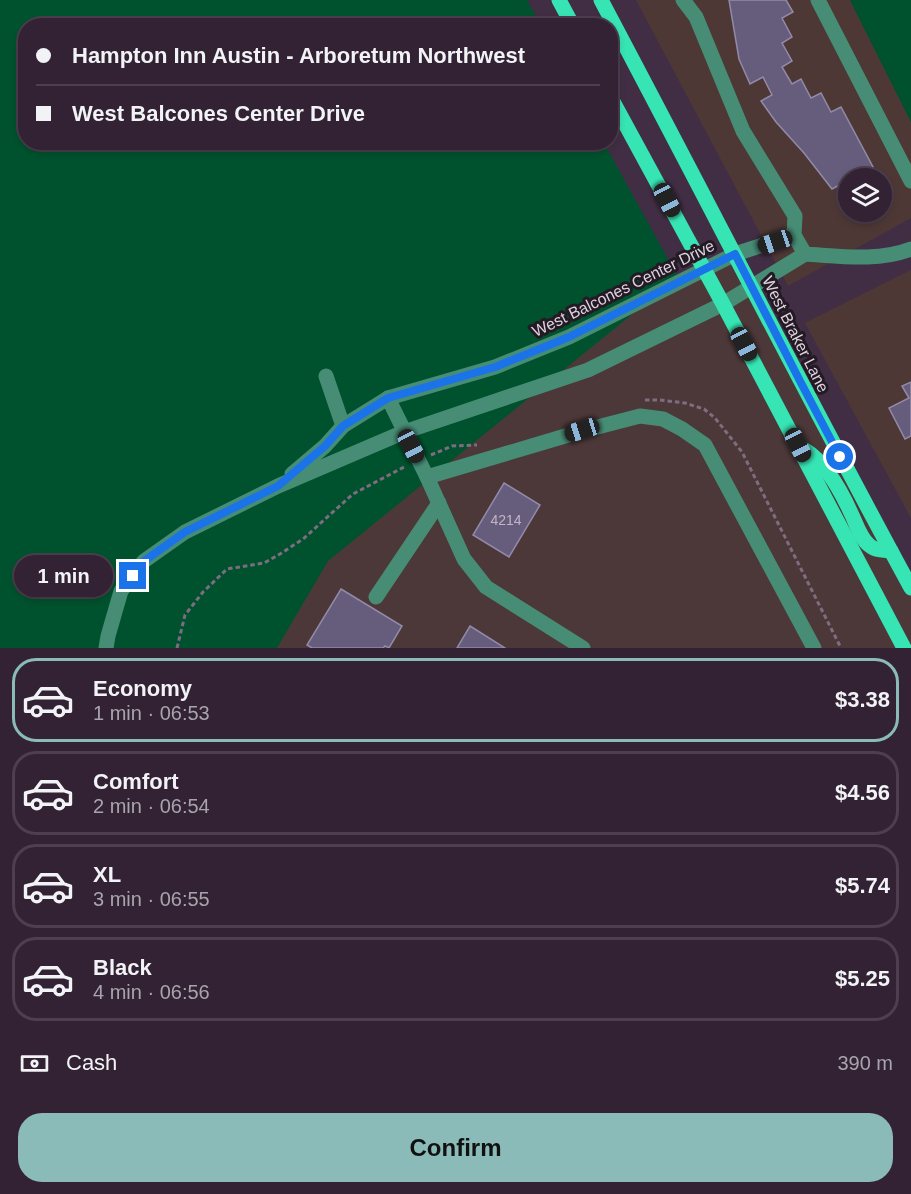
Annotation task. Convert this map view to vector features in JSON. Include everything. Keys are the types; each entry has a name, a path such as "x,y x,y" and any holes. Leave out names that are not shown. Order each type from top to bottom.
{"main road":[{"path":"559,0 569,18"},
{"name":"West Braker Lane","path":"601,0 610,18"},
{"name":"West Braker Lane","path":"618,32 911,588"},
{"path":"618,111 723,304 904,648"},
{"path":"798,445 812,454 831,477 850,510 863,540 873,548 891,551"}],"street":[{"path":"683,0 696,17 743,131 795,216 794,235 805,254 878,257 911,249"},
{"path":"818,0 911,181"},
{"name":"West Balcones Center Drive","path":"278,486 325,446 343,426 388,398 495,367 569,337 735,254 794,235"},
{"name":"West Balcones Center Drive","path":"106,648 121,591 144,561 185,532 278,486 404,432 588,370 723,304 805,254"},
{"path":"326,376 343,426"},
{"path":"388,398 464,559 486,587 583,648"},
{"path":"427,477 582,430 640,416 663,419 705,445 814,648"},
{"path":"376,597 439,503"}],"path":[{"path":"642,400 685,404 704,409 715,418 742,452 841,648"},
{"path":"177,648 185,615 203,592 227,569 264,563 280,554 303,538 353,494 419,460 452,446 484,445"}],"shaded area":[{"path":"636,0 850,0 911,122 911,218 788,286"},
{"path":"735,254 911,588 911,648 106,648 389,398"},
{"path":"911,270 911,518 805,323"}],"green space":[{"path":"0,0 527,0 537,18 18,18 18,150 608,150 678,277 328,561 277,648 0,648"},
{"path":"850,0 911,0 911,122"}],"building":[{"path":"729,0 786,0 793,12 782,18 792,37 782,43 792,61 782,67 792,84 801,79 811,98 821,93 831,112 841,107 873,167 838,168 838,186 832,189 761,101 772,95 763,77 750,84 739,59"},
{"path":"911,382 911,436 905,439 889,408 909,398 902,386"},
{"path":"504,483 540,505 509,557 473,535"},
{"path":"341,589 402,626 389,648 385,646 383,648 312,648 307,645"},
{"path":"470,626 505,648 457,648"}],"route":[{"path":"133,576 144,561 185,532 278,486 325,446 343,426 388,398 495,367 569,337 735,254 840,457"}]}
